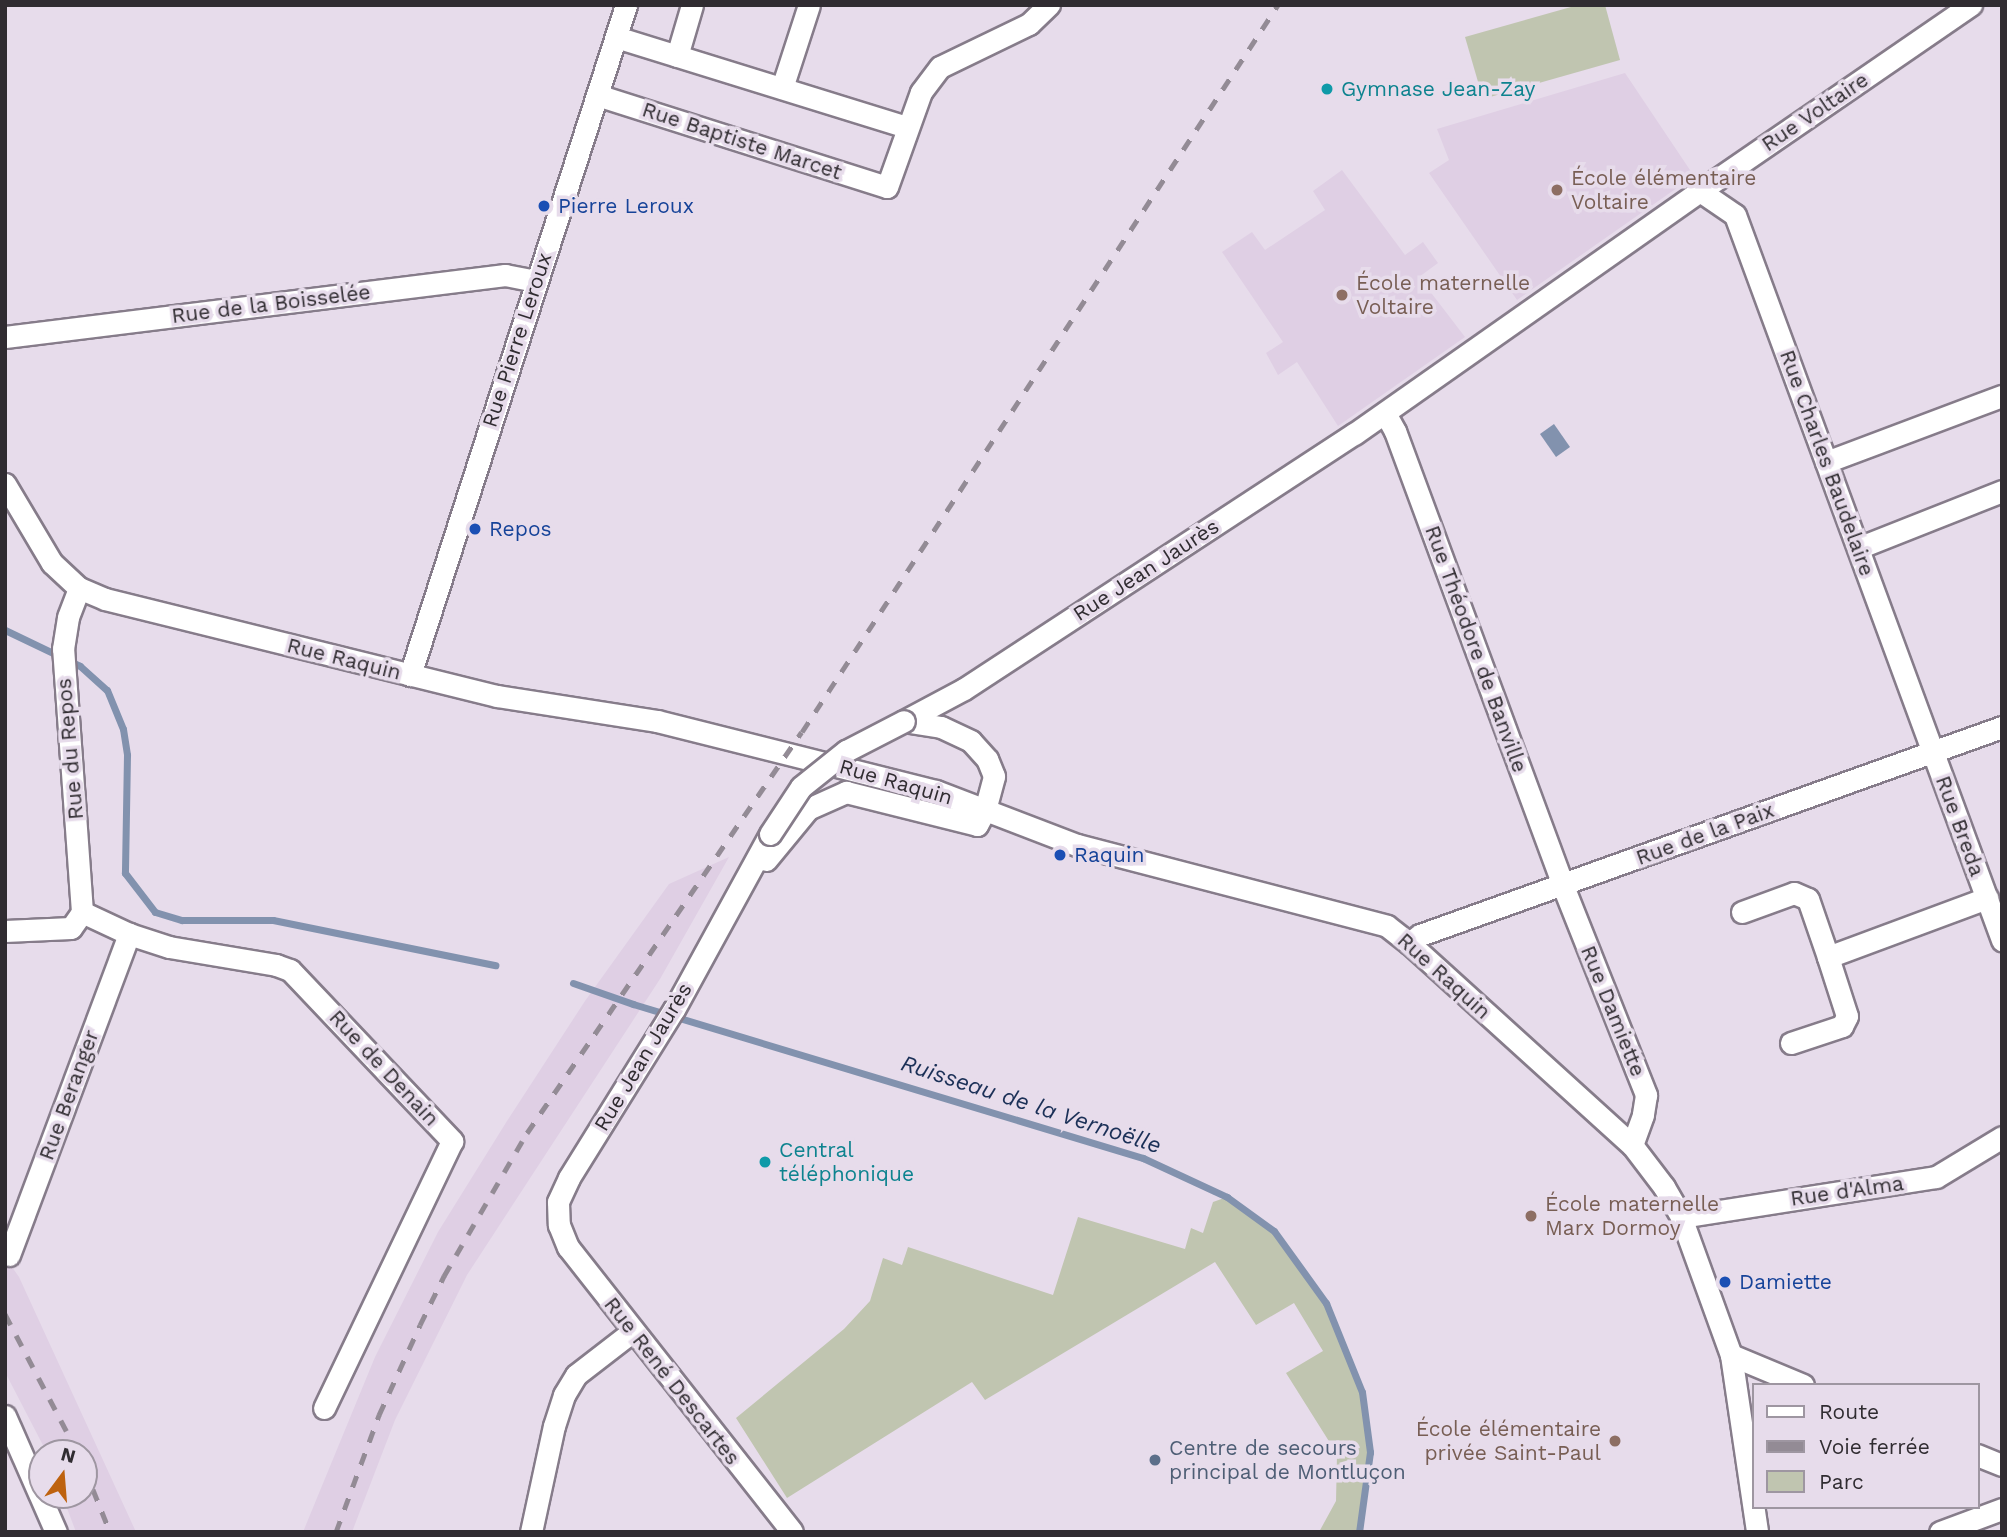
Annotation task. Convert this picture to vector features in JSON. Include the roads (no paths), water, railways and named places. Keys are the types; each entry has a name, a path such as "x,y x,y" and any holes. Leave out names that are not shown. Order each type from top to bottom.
{"street":[{"name":"Rue Pierre Leroux","path":"410,675 626,5"},
{"path":"677,56 692,5"},
{"path":"782,88 809,5"},
{"path":"616,37 907,127 921,92 940,67 1029,23 1049,5"},
{"name":"Rue Voltaire","path":"1385,413 1700,191 1971,5"},
{"name":"Rue Baptiste Marcet","path":"597,95 887,187 907,127"},
{"name":"Rue Charles Baudelaire","path":"1700,191 1735,215 1933,752"},
{"name":"Rue de la Boisselée","path":"5,337 505,275 536,281"},
{"path":"1826,462 2002,397"},
{"name":"Rue Jean Jaurès","path":"559,1225 558,1202 569,1178 670,1014 770,834 801,787 846,751 964,689 1385,413"},
{"name":"Rue Théodore de Banville","path":"1385,413 1395,431 1563,886"},
{"path":"5,484 52,563 79,588"},
{"path":"1858,548 2002,491"},
{"name":"Rue Raquin","path":"79,588 105,599 497,696 657,720 936,791 1077,845 1387,926 1632,1145"},
{"name":"Rue du Repos","path":"79,588 68,617 63,657 82,912"},
{"path":"904,722 941,727 971,741 987,759 994,775 985,810"},
{"name":"Rue de la Paix","path":"1409,943 1420,935 2002,727"},
{"name":"Rue Breda","path":"1933,752 2002,940"},
{"name":"Rue Jean Jaurès","path":"738,892 808,809 846,792 977,825 985,810"},
{"name":"Rue Damiette","path":"1563,886 1646,1095 1643,1115 1632,1145"},
{"path":"1742,912 1794,893 1808,899 1847,1016 1842,1026 1791,1043"},
{"path":"1828,957 1986,898"},
{"path":"5,931 71,928 82,912"},
{"name":"Rue de Denain","path":"82,912 128,934 169,947 276,965 290,970 452,1141 324,1408"},
{"name":"Rue Beranger","path":"9,1255 128,934"},
{"name":"Rue d'Alma","path":"1681,1217 1936,1177 2002,1137"},
{"path":"1632,1145 1664,1187 1681,1217 1731,1355 1752,1498"},
{"name":"Rue René Descartes","path":"559,1225 568,1247 792,1532"},
{"path":"531,1532 554,1426 564,1395 576,1375 633,1331"},
{"path":"1731,1355 1799,1383"},
{"path":"5,1416 56,1532"},
{"path":"1979,1456 2002,1465"},
{"path":"1754,1509 1757,1532"},
{"path":"1940,1532 2002,1509"}],"water":[{"path":"1554,424 1570,447 1556,457 1540,434"}],"waterway":[{"name":"Ruisseau de la Vernoëlle","path":"5,630 80,666 107,690 123,729 127,755 125,873 155,912 182,920 273,920 495,965"},
{"name":"Ruisseau de la Vernoëlle","path":"573,983 633,1004 1143,1158 1227,1197 1274,1231 1326,1303 1362,1392 1370,1452 1359,1532"}],"railway":[{"path":"336,1532 379,1415 420,1325 444,1276 527,1133 802,732 1278,5"},
{"path":"5,1314 71,1439"},
{"path":"98,1502 110,1532"}],"place":[{"name":"Gymnase Jean-Zay","path":"1327,89"},
{"name":"École élémentaire Voltaire","path":"1557,190"},
{"name":"Pierre Leroux","path":"544,206"},
{"name":"École maternelle Voltaire","path":"1342,295"},
{"name":"Repos","path":"475,529"},
{"name":"Raquin","path":"1060,855"},
{"name":"Central téléphonique","path":"765,1162"},
{"name":"École maternelle Marx Dormoy","path":"1531,1216"},
{"name":"Damiette","path":"1725,1282"},
{"name":"École élémentaire privée Saint-Paul","path":"1615,1441"},
{"name":"Centre de secours principal de Montluçon","path":"1155,1460"}]}
